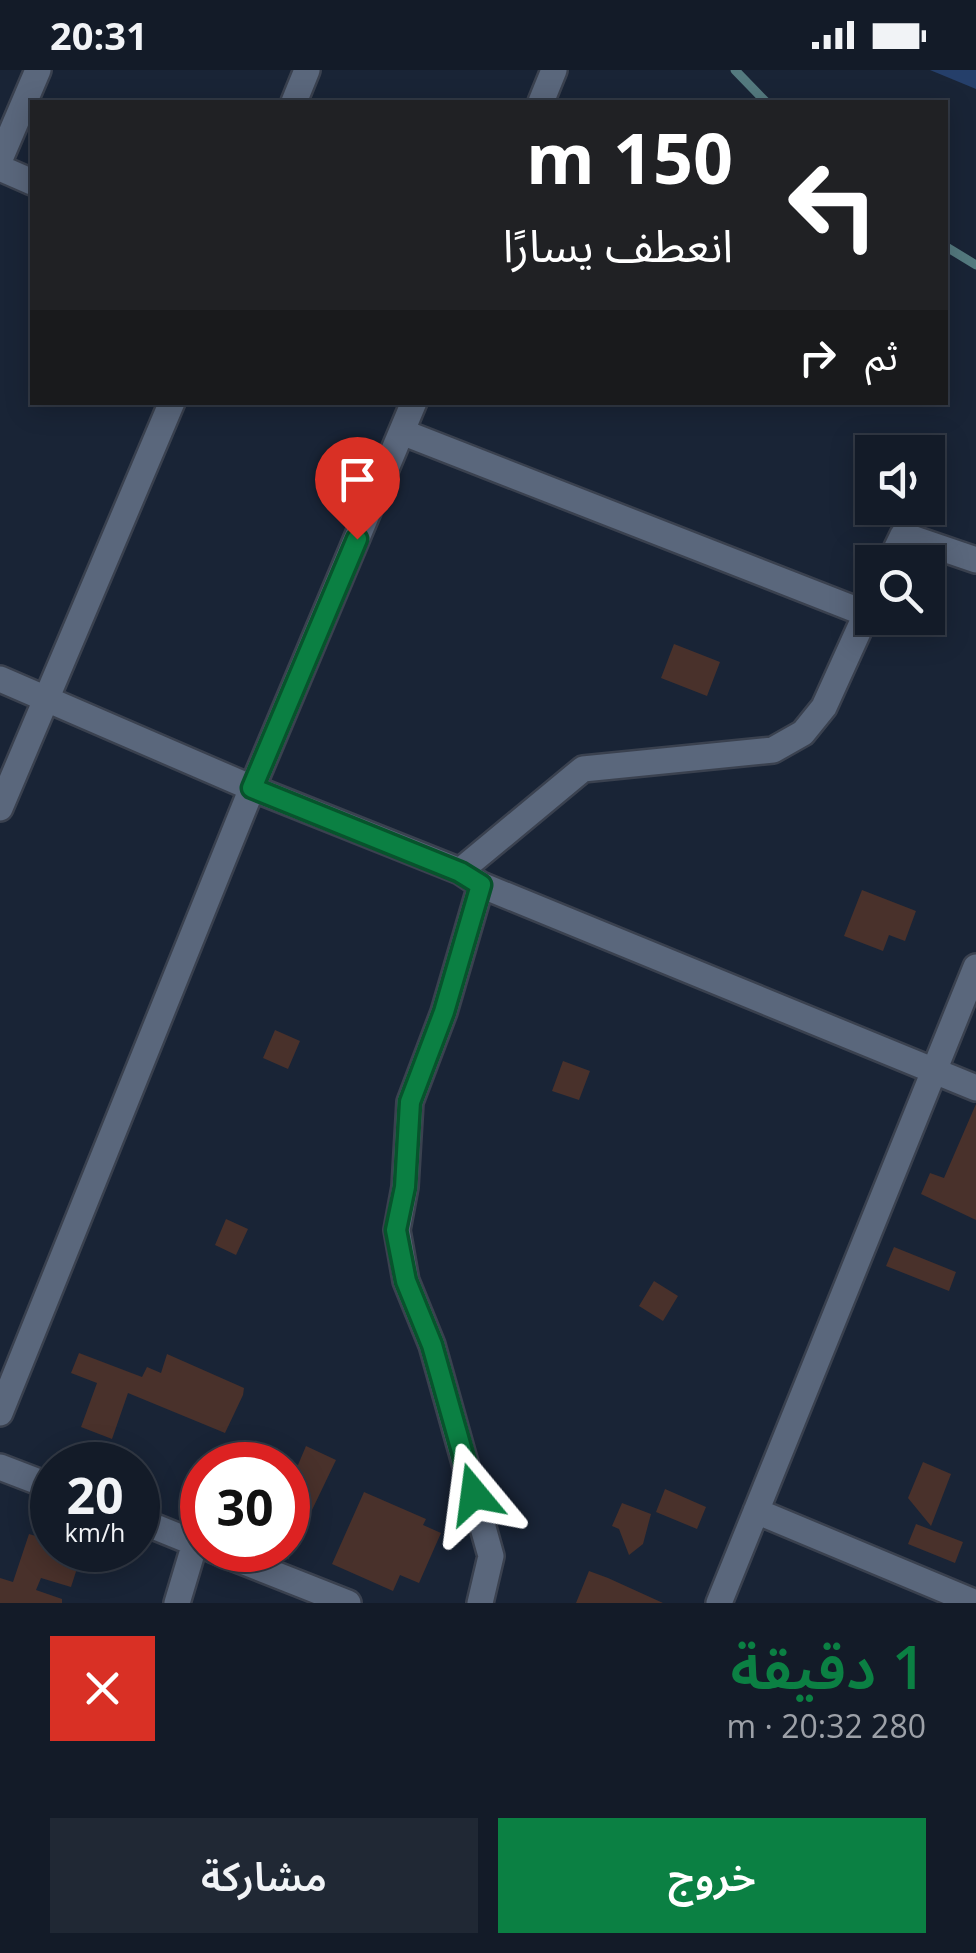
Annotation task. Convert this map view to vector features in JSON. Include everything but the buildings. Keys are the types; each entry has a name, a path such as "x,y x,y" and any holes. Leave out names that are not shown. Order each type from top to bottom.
{"street":[{"path":"0,159 38,70"},
{"path":"295,100 307,70"},
{"path":"541,100 554,70"},
{"path":"0,168 30,181"},
{"path":"0,808 171,405"},
{"path":"0,1413 252,788 413,405"},
{"path":"402,432 855,601"},
{"path":"898,545 903,535 932,545"},
{"path":"945,549 976,560"},
{"path":"480,1603 492,1556 432,1345 406,1281 396,1230 405,1187 410,1102 444,1012 470,878 582,768 773,750 803,733 824,707 857,635"},
{"path":"0,679 252,788 976,1088"},
{"path":"719,1603 976,966"},
{"path":"0,1467 30,1479"},
{"path":"756,1511 976,1603"},
{"path":"177,1603 192,1572"},
{"path":"270,1572 348,1603"}],"shaded area":[{"path":"930,70 976,70 976,89"}],"waterway":[{"path":"735,70 764,100"},
{"path":"948,248 976,265"}],"route":[{"path":"357,539 252,788 460,872 481,885 444,1012 410,1102 405,1187 396,1230 406,1281 432,1345 474,1494"}]}
